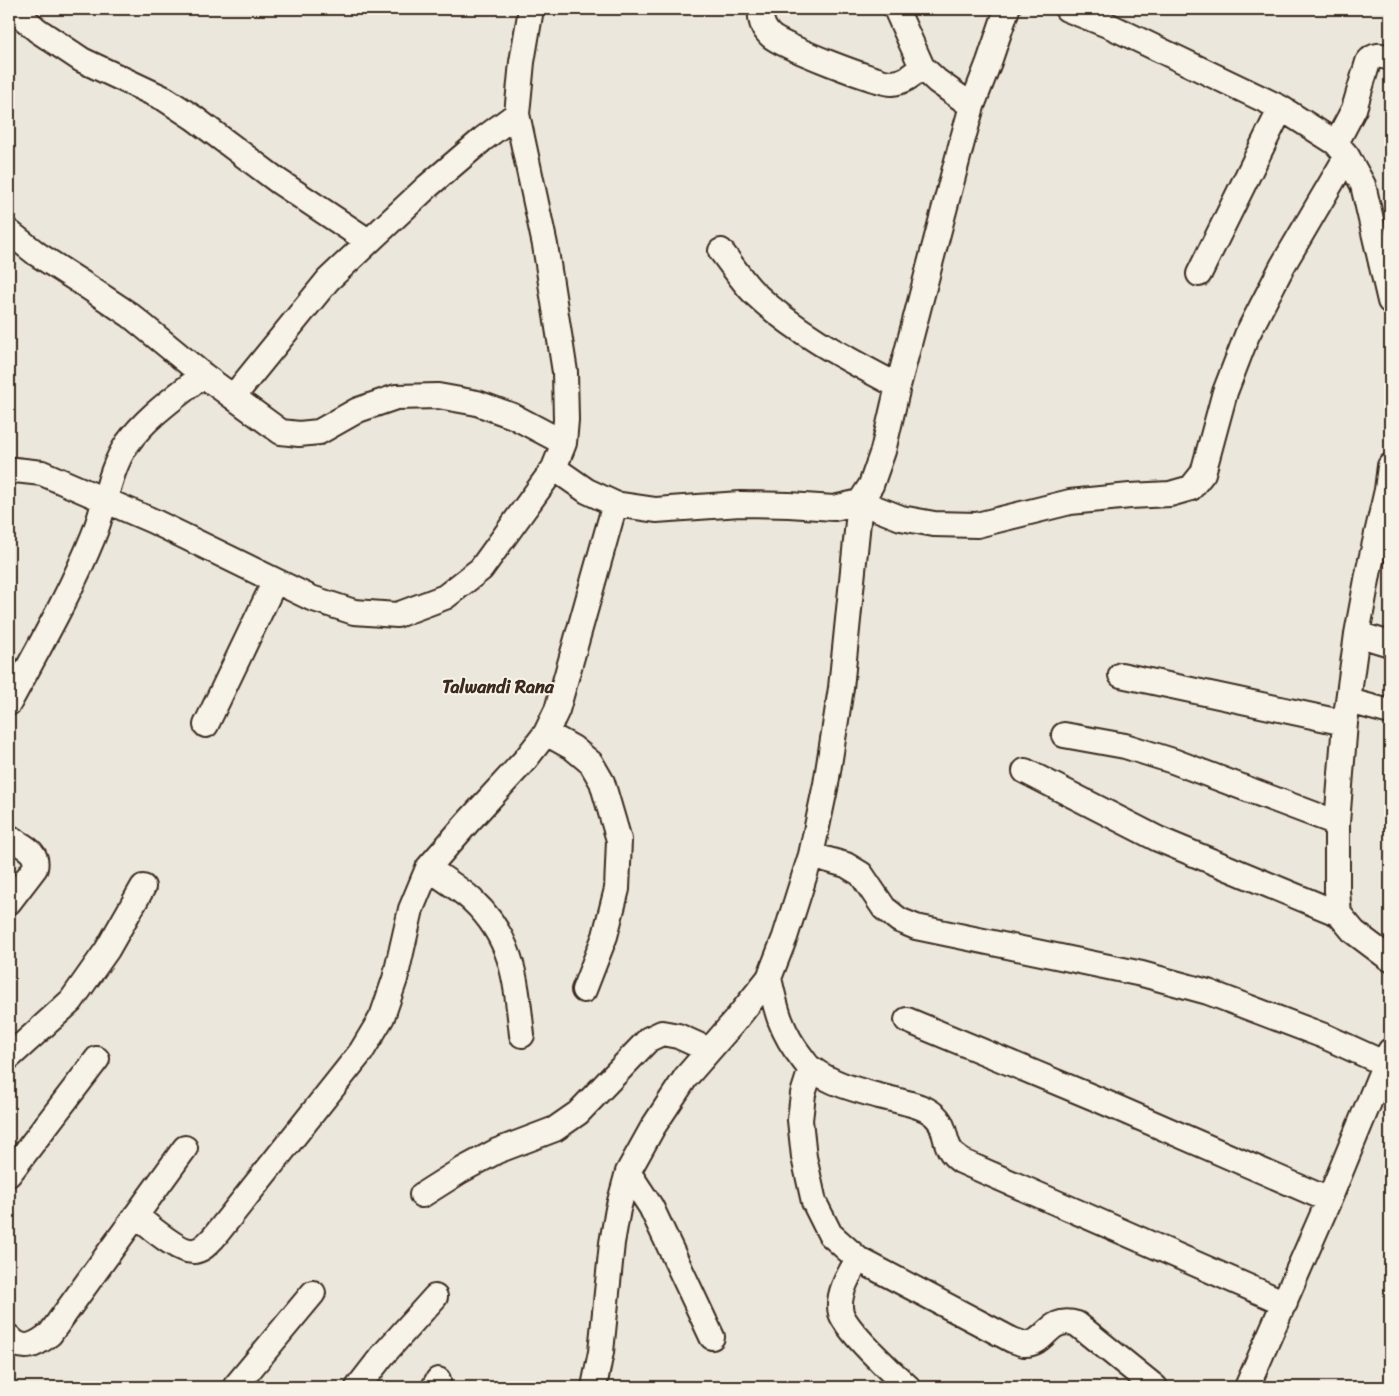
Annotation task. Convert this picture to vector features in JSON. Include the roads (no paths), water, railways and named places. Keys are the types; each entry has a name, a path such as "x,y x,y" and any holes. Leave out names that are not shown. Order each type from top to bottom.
{"street":[{"path":"14,9 38,30 82,60 164,99 194,118 278,182 368,241"},
{"path":"9,473 16,470 42,473 153,521 311,598 354,612 397,615 445,597 481,569 554,468 564,443 566,420 565,372 544,245 517,114 522,62 531,9"},
{"path":"761,9 762,25 771,36 790,47 873,79 890,83 906,80 922,67"},
{"path":"896,9 922,67 937,81 972,106"},
{"path":"594,1387 601,1352 612,1242 618,1209 628,1172 653,1127 686,1077 769,978 785,938 811,854 826,784 842,688 860,502 871,485 880,459 972,106 1006,9"},
{"path":"1067,9 1110,26 1281,108 1342,150 1363,185 1390,301"},
{"path":"554,468 587,491 615,504 656,510 740,504 834,508 860,502 901,518 934,524 977,525 1070,502 1170,494 1191,488 1203,473 1225,392 1248,335 1342,150 1368,62 1377,55 1390,58"},
{"path":"1199,274 1281,108"},
{"path":"233,397 328,280 368,241 483,139 517,114"},
{"path":"9,232 37,254 130,315 203,375 281,432 299,434 319,432 358,410 396,397 438,396 477,403 514,416 564,443"},
{"path":"721,251 752,292 789,323 835,352 898,386"},
{"path":"9,704 71,586 94,536 116,463 144,424 203,375"},
{"path":"1339,914 1337,891 1338,823 1347,712 1357,634 1369,569 1387,490 1390,466"},
{"path":"136,1216 182,1249 193,1251 203,1248 214,1237 361,1052 382,1017 395,979 411,909 428,868 525,760 546,733 556,710 615,504"},
{"path":"206,725 276,581"},
{"path":"1357,634 1390,644"},
{"path":"1122,675 1347,712 1390,712"},
{"path":"546,733 573,748 591,762 602,782 619,840 617,889 605,936 584,990"},
{"path":"1064,735 1125,746 1173,761 1338,823"},
{"path":"1025,771 1158,839 1339,914 1354,932 1390,958"},
{"path":"9,837 30,851 35,856 37,862 35,868 9,902"},
{"path":"811,854 846,864 861,874 884,908 899,920 916,927 1142,974 1208,992 1388,1060 1330,1200 1248,1387"},
{"path":"428,868 472,900 491,921 506,947 515,975 522,1035"},
{"path":"9,1057 71,1000 107,950 143,887"},
{"path":"769,978 776,1011 790,1043 811,1069 844,1087 926,1110 938,1118 944,1128 947,1147 952,1155 961,1161 1285,1303"},
{"path":"907,1020 1330,1200"},
{"path":"422,1195 460,1171 497,1152 555,1129 578,1113 649,1039 662,1033 678,1036 709,1050"},
{"path":"9,1174 97,1059"},
{"path":"811,1069 803,1094 800,1120 804,1157 814,1202 830,1234 858,1259 1012,1340 1024,1344 1036,1341 1058,1322 1067,1321 1077,1324 1155,1387"},
{"path":"9,1337 13,1342 24,1346 36,1344 50,1334 185,1148"},
{"path":"628,1172 651,1207 712,1337"},
{"path":"858,1259 848,1277 841,1296 840,1312 848,1325 908,1387"},
{"path":"236,1387 312,1293"},
{"path":"358,1387 382,1356 435,1297"}],"district":[{"name":"Talwandi Rana","path":"498,687"}]}
